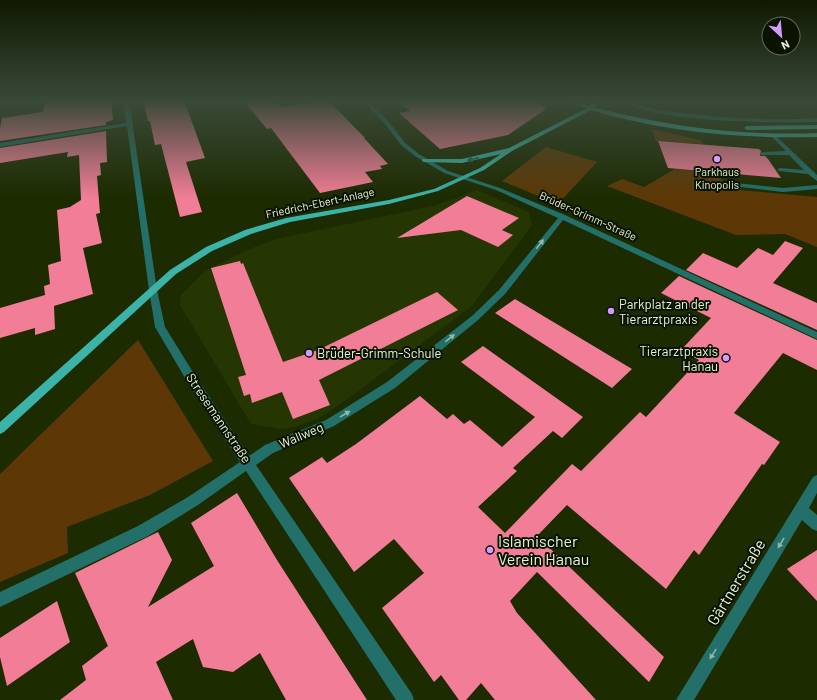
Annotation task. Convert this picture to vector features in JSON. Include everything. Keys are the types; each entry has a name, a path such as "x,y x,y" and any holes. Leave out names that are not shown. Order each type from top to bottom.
{"main road":[{"name":"Friedrich-Ebert-Anlage","path":"0,428 173,272 195,257 227,240 289,220 410,197 436,190 490,165 510,150 545,133"},
{"path":"737,133 774,136 817,135"},
{"path":"424,160 467,161 492,153 510,150"}],"street":[{"path":"0,145 76,133"},
{"name":"Stresemannstraße","path":"130,133 153,290 160,327 192,380 406,700"},
{"name":"Brüder-Grimm-Straße","path":"394,133 403,144 424,160 463,178 498,189 562,216 817,336"},
{"path":"774,136 817,179"},
{"path":"763,154 791,153"},
{"path":"780,170 810,172"},
{"path":"726,184 783,190 817,187"},
{"name":"Wallweg","path":"0,600 143,531 193,501 269,449 330,423 397,380 475,318 502,292 562,216"},
{"name":"Gärtnerstraße","path":"684,700 801,510 817,481"},
{"path":"801,510 817,524"}],"shaded area":[{"path":"653,133 667,133 700,140 703,144 656,141"},
{"path":"546,147 597,162 558,204 502,181"},
{"path":"675,169 716,172 729,189 817,197 817,247 785,234 736,235 607,186 622,179 644,187"},
{"name":"Brüder-Grimm-Schule","path":"477,190 529,212 532,225 472,306 346,400 317,419 295,427 280,429 251,424 180,305 181,295 205,271 247,250 276,239 437,205"},
{"path":"138,340 213,461 150,495 67,527 68,553 0,582 0,474"}],"building":[{"path":"0,133 55,133 0,141"},
{"path":"96,133 106,133 107,162 100,163 101,175 97,176 100,213 96,214 102,243 83,248 93,294 54,306 55,329 35,335 35,328 0,338 0,308 45,295 44,286 50,284 48,265 61,261 57,210 70,207 81,200 79,155 67,157 68,152 0,163 0,148"},
{"path":"152,133 196,133 205,158 186,162 202,212 180,217 161,144 155,145"},
{"path":"275,133 360,133 388,164 380,166 382,169 365,172 373,182 320,193"},
{"path":"421,133 511,133 508,135 440,149"},
{"name":"Parkhaus Kinopolis","path":"658,141 759,149 761,151 760,156 765,156 768,159 781,178 668,168"},
{"path":"467,196 519,218 502,230 513,235 498,247 461,230 397,238"},
{"path":"785,241 803,248 773,283 817,303 817,330 686,270 703,253 737,268 758,248 773,255"},
{"path":"240,261 241,264 243,263 283,362 318,350 437,292 458,310 319,380 330,405 293,419 282,392 252,403 250,394 244,396 238,377 246,375 211,268"},
{"path":"679,276 817,340 817,370 783,353 734,413 780,442 764,465 762,464 699,555 694,550 666,589 567,505 537,536 664,657 649,682 537,572 510,601 517,613 596,700 495,700 481,683 466,700 459,700 441,675 434,682 382,608 424,573 394,539 354,572 289,478 322,457 327,463 356,444 420,396 447,419 453,414 464,424 470,420 502,447 535,417 461,362 483,346 583,417 562,438 553,431 513,468 517,471 478,507 505,533 572,464 581,471 640,412 646,417 699,360 681,350 711,318 661,293"},
{"path":"515,299 632,369 612,388 495,313"},
{"path":"237,493 277,560 367,700 286,700 260,653 233,672 203,667 193,639 156,662 173,700 60,700 86,680 82,666 108,646 75,573 158,532 172,560 148,607 214,566 191,523"},
{"path":"817,550 817,601 787,569"},
{"path":"57,601 70,642 7,686 0,657 0,638"}],"place":[{"name":"Parkhaus Kinopolis","path":"717,159"},
{"name":"Parkplatz an der Tierarztpraxis","path":"611,311"},
{"name":"Brüder-Grimm-Schule","path":"309,353"},
{"name":"Tierarztpraxis Hanau","path":"726,358"},
{"name":"Islamischer Verein Hanau","path":"490,550"}]}
